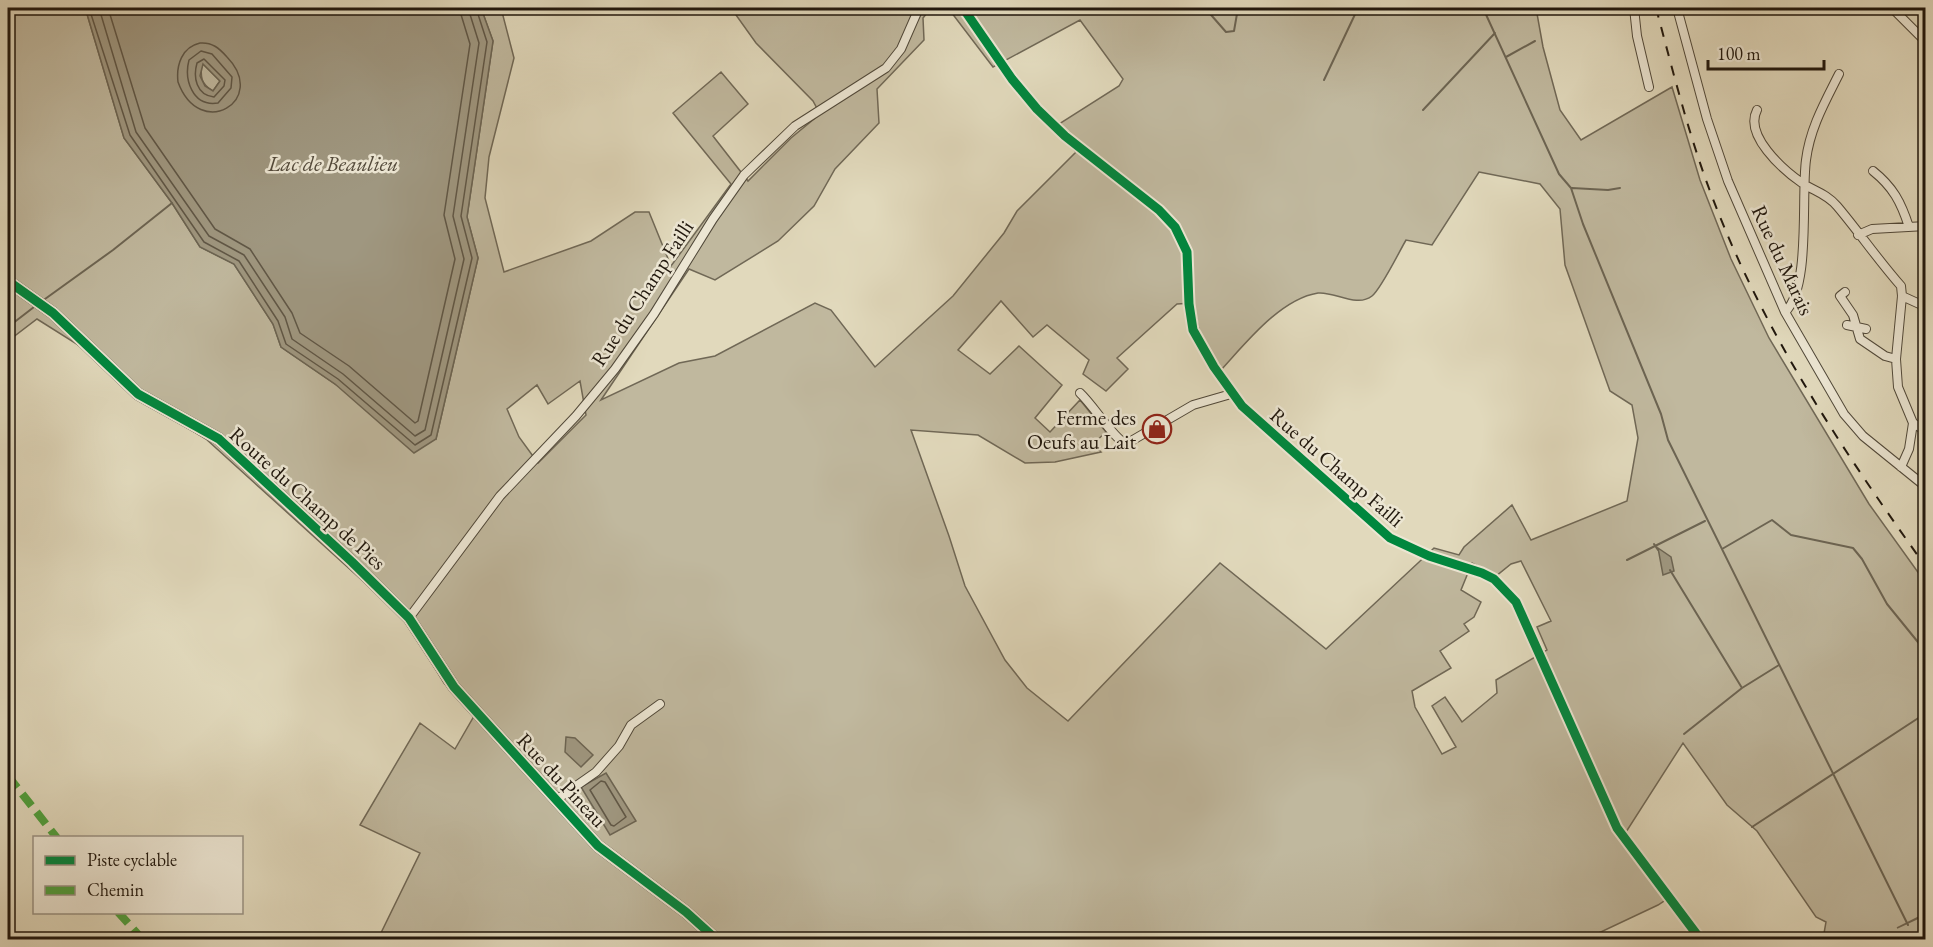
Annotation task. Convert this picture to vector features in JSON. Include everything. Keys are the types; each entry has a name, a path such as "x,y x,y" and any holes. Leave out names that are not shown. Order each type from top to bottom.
{"street":[{"name":"Rue du Champ Failli","path":"409,618 500,496 576,416 608,378 654,314 708,226 744,175 795,126 885,68 901,49 919,8"},
{"name":"Rue du Champ Failli","path":"963,8 1012,79 1037,109 1065,135 1159,210 1175,227 1187,252 1189,304 1193,330 1231,394 1258,423 1390,538 1429,556 1482,573 1505,590 1524,617 1617,828 1701,939"},
{"path":"1634,8 1637,36 1649,87"},
{"name":"Rue du Marais","path":"1677,8 1707,118 1728,181 1785,312 1844,414 1863,436 1926,487"},
{"path":"1897,9 1926,42"},
{"path":"1785,312 1796,293 1802,270 1804,184 1811,134 1819,112 1839,74"},
{"path":"1757,110 1752,118 1754,128 1763,142 1786,170 1835,204 1901,286 1896,359 1901,397 1912,423 1909,449 1901,467"},
{"path":"1873,171 1890,185 1910,226"},
{"path":"1858,235 1872,229 1926,226"},
{"name":"Route du Champ de Pies","path":"8,280 53,313 138,394 219,439 393,600 409,618"},
{"path":"1845,292 1840,296 1853,315 1860,339 1866,345 1896,359"},
{"path":"1902,296 1926,307"},
{"path":"1847,325 1866,329"},
{"path":"1080,393 1100,413 1115,437 1126,444 1193,405 1231,394"},
{"path":"1912,423 1926,430"},
{"name":"Rue du Pineau","path":"409,618 454,687 598,846 686,912 717,939"},
{"path":"556,800 596,772 619,746 631,725 660,704"}],"shaded area":[{"path":"8,8 81,8 87,14 124,138 172,203 200,247 234,264 273,324 281,347 335,384 436,439 478,258 467,217 493,41 481,8 501,8 514,58 489,157 485,198 504,272 591,241 635,212 649,212 671,266 731,184 673,113 721,72 748,104 713,136 748,181 791,138 820,114 813,101 756,43 731,8 931,8 923,18 924,40 877,89 879,123 835,169 814,206 778,241 715,280 689,269 601,400 679,363 715,356 815,303 831,310 875,367 953,296 1004,233 1017,211 1076,152 1051,129 1119,86 1123,79 1080,20 993,67 948,8 1536,8 1543,47 1560,110 1581,140 1672,87 1700,180 1731,259 1769,338 1869,504 1925,582 1925,914 1897,928 1925,915 1925,939 1823,939 1826,922 1816,917 1757,831 1727,805 1683,743 1626,832 1673,895 1658,905 1586,939 378,939 420,853 360,825 420,723 455,749 474,716 444,683 406,620 206,439 132,394 80,346 37,319 8,341","holes":["1479,172 1540,184 1560,209 1565,265 1610,391 1632,405 1638,438 1627,501 1531,540 1512,505 1464,547 1459,555 1434,548 1326,649 1220,563 1068,721 1027,688 1005,660 965,586 911,430 978,435 1025,463 1055,462 1101,452 1093,444 1106,432 1080,400 1050,432 1035,418 1062,385 1019,346 990,374 958,350 1001,301 1033,337 1047,325 1089,360 1083,374 1106,391 1128,369 1117,358 1177,304 1193,303 1199,330 1221,370 1264,324 1290,304 1318,293 1353,300 1366,299 1372,296 1380,286 1406,240 1432,245","580,381 586,415 538,463 519,437 507,409 537,385 548,404","1521,561 1551,621 1537,627 1547,650 1496,680 1497,693 1462,722 1445,697 1432,706 1456,747 1442,754 1415,707 1412,691 1451,668 1440,651 1469,631 1464,624 1474,617 1481,602 1461,590 1472,563 1496,576 1511,564"]},
{"path":"202,63 220,81 213,91 202,80"}],"water":[{"name":"Lac de Beaulieu","path":"81,8 481,8 493,41 467,217 478,258 436,439 414,453 335,384 281,347 273,324 234,264 200,247 172,203 124,138 87,14","holes":["203,64 220,81 213,91 205,86 200,76"]},
{"path":"1658,548 1671,557 1674,571 1663,575"},
{"path":"566,737 575,738 593,755 581,767 565,752"},
{"path":"606,773 636,821 610,835 581,787"}],"waterway":[{"path":"1205,8 1226,32 1234,31 1238,8"},
{"path":"1208,11 1228,8"},
{"path":"1324,80 1358,8"},
{"path":"1483,8 1559,174 1571,188 1583,224 1661,414 1668,440 1908,925"},
{"path":"1423,110 1495,33"},
{"path":"1506,57 1535,41"},
{"path":"1572,188 1608,190 1620,188"},
{"path":"45,299 113,250 172,203"},
{"path":"8,327 34,307"},
{"path":"1722,549 1772,520 1791,535 1853,548 1862,559 1887,604 1926,652"},
{"path":"1627,560 1705,521"},
{"path":"1654,544 1658,550"},
{"path":"1670,570 1742,688"},
{"path":"1684,734 1742,688 1779,665"},
{"path":"1752,827 1926,713"}],"railway":[{"path":"1656,8 1704,176 1733,249 1756,297 1781,344 1836,435 1926,567"}],"marked path":[{"path":"8,776 55,836"},
{"path":"120,914 143,940"}],"cycle path":[{"path":"963,8 1012,79 1037,109 1065,136 1159,210 1175,227 1187,252 1189,304 1193,330 1214,367 1242,406 1390,538 1429,556 1494,579 1516,602 1617,828 1701,940"},
{"path":"8,281 53,313 138,394 219,439 352,562 409,618 454,687 598,846 686,912 717,940"}],"place":[{"name":"Ferme des Oeufs au Lait","path":"1157,429"}]}
